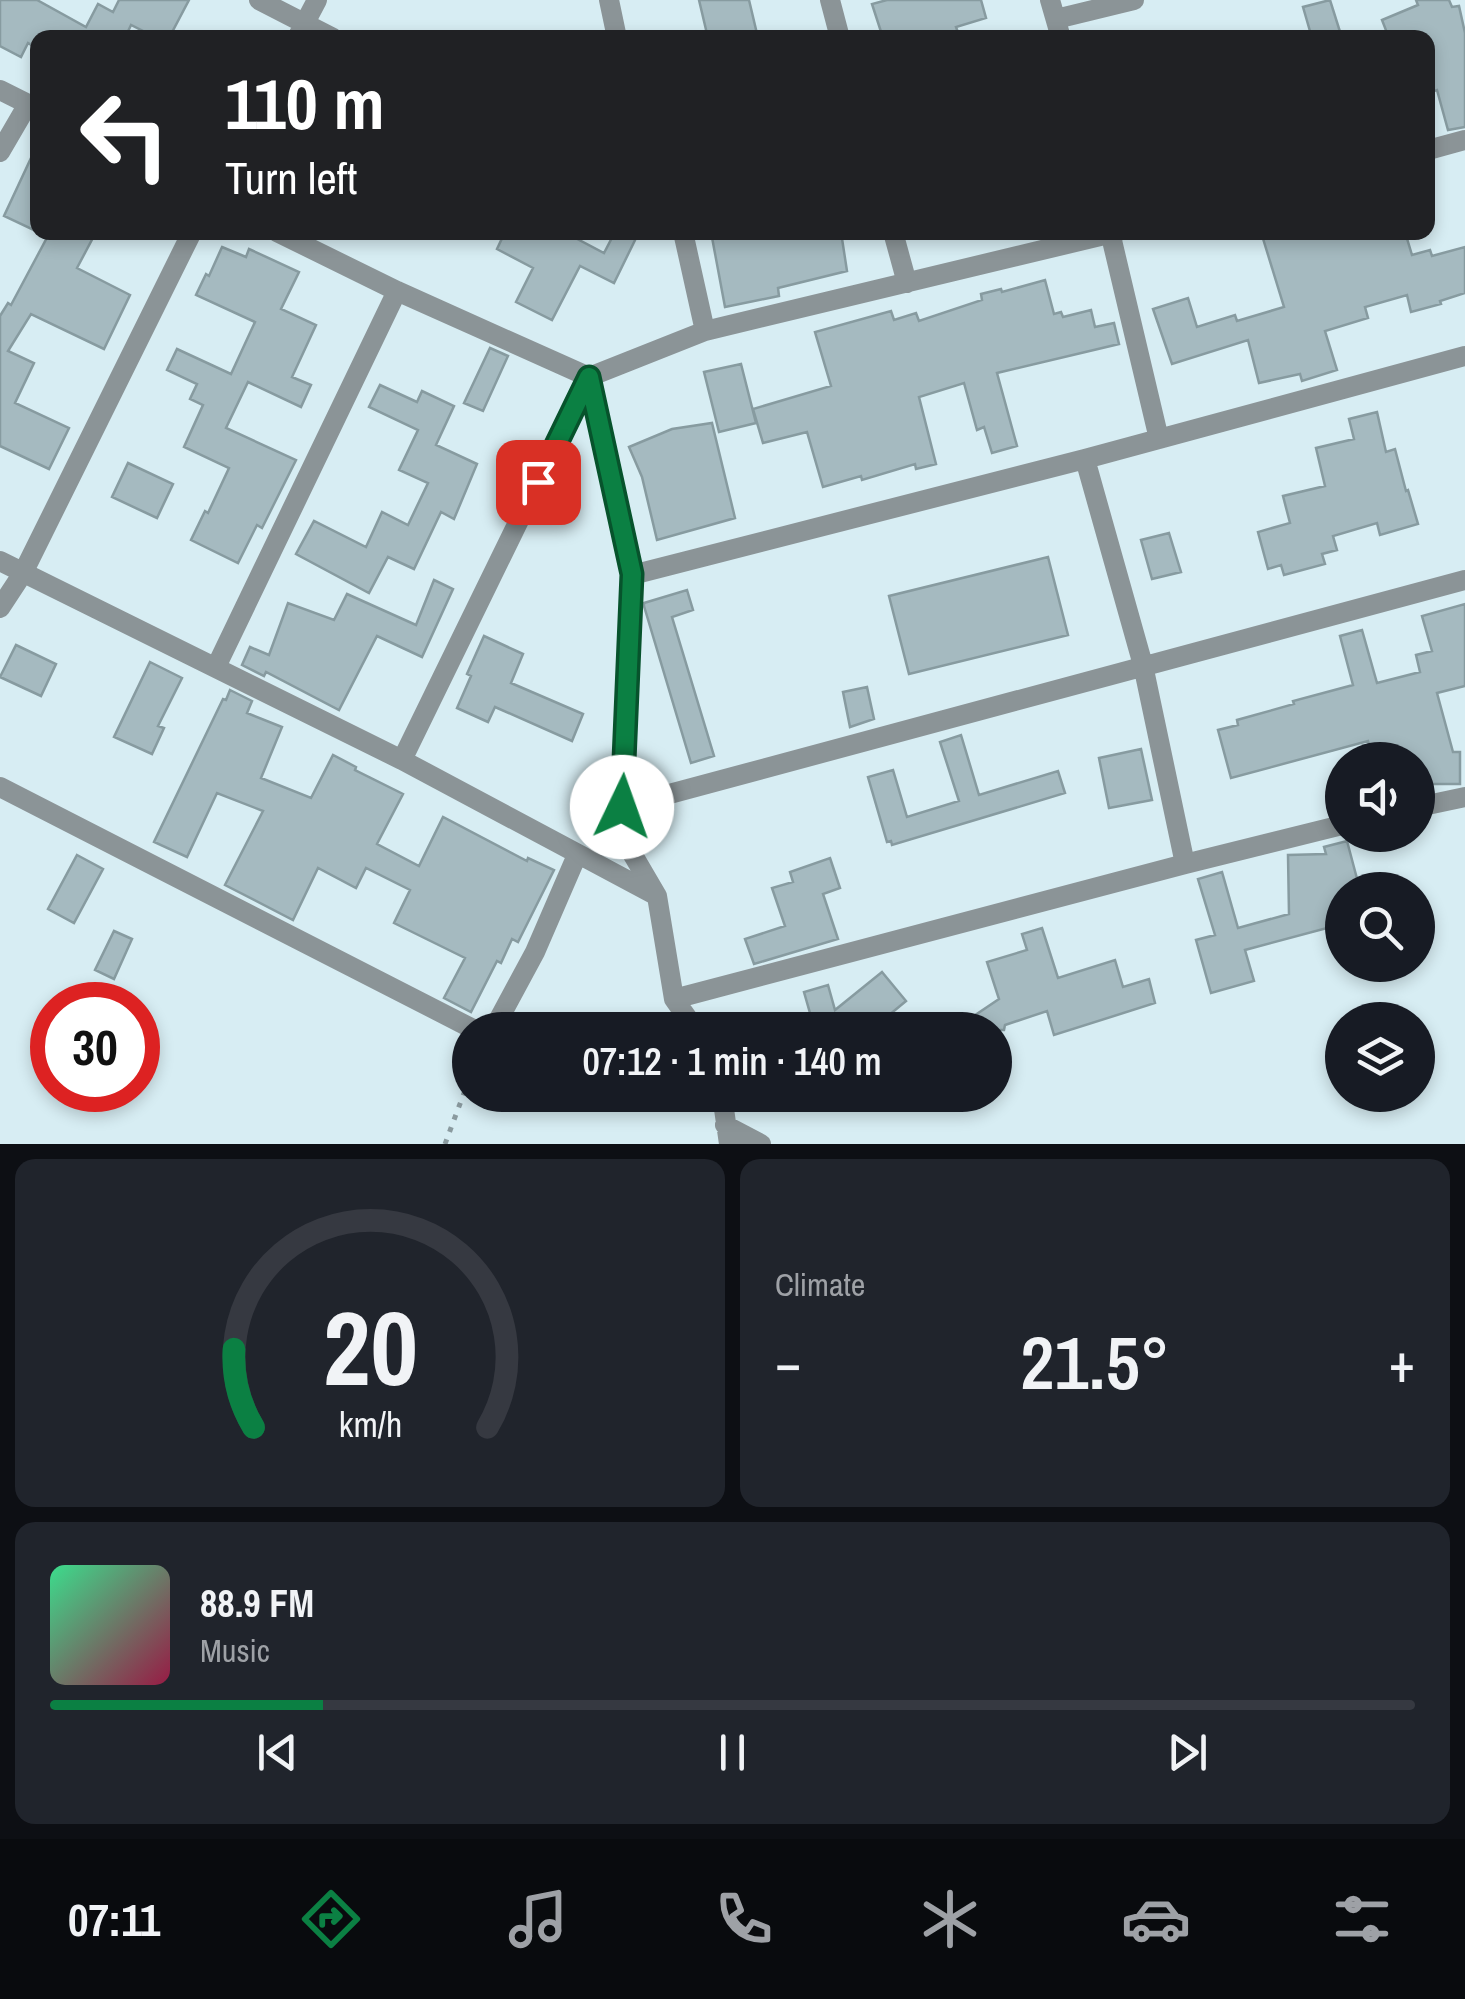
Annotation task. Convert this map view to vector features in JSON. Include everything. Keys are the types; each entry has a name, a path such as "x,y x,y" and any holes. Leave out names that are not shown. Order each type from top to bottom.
{"street":[{"path":"258,0 299,30"},
{"path":"301,30 317,0"},
{"path":"609,0 615,30"},
{"path":"830,0 838,30"},
{"path":"1056,19 1134,0"},
{"path":"0,90 30,105"},
{"path":"0,152 30,109"},
{"path":"1435,148 1465,140"},
{"path":"0,608 22,573 188,240"},
{"path":"292,240 589,377"},
{"path":"685,240 705,331"},
{"path":"896,240 907,283"},
{"path":"402,760 589,377 705,331 1084,240"},
{"path":"1115,240 1159,438"},
{"path":"216,667 397,291"},
{"path":"632,574 1085,460 1465,356"},
{"path":"589,377 632,574 622,807 626,843 656,896 674,999 683,1012"},
{"path":"1085,460 1144,665 1185,864"},
{"path":"0,561 402,760 656,896"},
{"path":"622,807 1465,580"},
{"path":"0,787 452,1018"},
{"path":"1435,803 1465,797"},
{"path":"674,999 1325,829"},
{"path":"502,1012 535,952 577,855"},
{"path":"727,1134 761,1144"}],"path":[{"path":"444,1144 456,1112"}],"building":[{"path":"0,0 37,0 86,27 98,4 113,12 119,0 189,0 173,30 141,30 131,25 129,30 30,30 30,44 21,57 0,46"},
{"path":"699,0 749,0 756,30 706,30"},
{"path":"887,0 981,0 986,18 956,27 957,30 880,30 872,4"},
{"path":"1330,0 1339,30 1310,30 1303,7"},
{"path":"1416,0 1449,0 1452,7 1459,6 1465,33 1465,127 1448,130 1435,91 1435,30 1386,30 1382,20 1418,5"},
{"path":"30,160 30,228 4,216"},
{"path":"46,240 92,240 77,268 130,295 104,349 31,314 8,351 34,363 15,403 69,428 49,469 0,446 0,316 8,303 11,305"},
{"path":"501,240 579,240 604,253 611,240 635,240 614,283 580,266 552,320 516,302 533,268 497,249"},
{"path":"712,240 842,240 847,271 778,288 779,296 725,307"},
{"path":"1263,240 1407,240 1412,255 1430,250 1432,256 1465,247 1465,293 1411,312 1407,295 1365,307 1368,318 1325,331 1337,370 1302,381 1300,374 1259,383 1248,340 1172,364 1153,309 1188,298 1197,327 1235,315 1237,321 1284,307"},
{"path":"222,247 246,257 249,249 299,272 281,309 316,325 292,377 311,385 301,407 248,382 226,428 296,460 262,528 257,525 238,563 191,540 229,468 184,447 203,405 190,399 197,384 167,370 177,349 231,374 255,322 196,295"},
{"path":"1045,280 1054,314 1061,312 1063,317 1091,310 1095,327 1114,323 1119,344 997,373 1017,446 992,453 984,427 977,430 964,383 919,397 936,464 916,469 915,464 823,487 807,432 763,443 753,409 831,386 815,332 891,311 894,320 916,313 919,321 982,300 981,294"},
{"path":"490,348 508,356 483,411 464,403"},
{"path":"741,364 756,423 719,432 704,372"},
{"path":"380,385 417,402 422,391 454,406 436,445 477,464 454,519 441,512 414,569 388,557 369,593 296,554 314,521 366,547 382,512 408,525 428,483 399,470 418,430 369,407"},
{"path":"1377,412 1386,452 1395,449 1418,524 1380,535 1377,523 1333,536 1337,550 1322,554 1325,564 1284,575 1281,565 1268,569 1258,532 1290,523 1283,496 1325,486 1316,448 1354,439 1349,419"},
{"path":"712,423 735,518 657,540 642,477 629,447 672,429"},
{"path":"128,463 173,484 157,518 112,497"},
{"path":"1169,533 1181,572 1152,579 1141,540"},
{"path":"1048,557 1068,635 909,674 889,596"},
{"path":"434,580 453,589 422,657 377,636 339,710 266,672 264,676 242,665 250,647 269,655 288,603 334,620 347,594 416,625"},
{"path":"687,590 693,610 672,617 714,756 691,763 644,606"},
{"path":"1465,604 1465,686 1437,693 1453,752 1460,752 1460,784 1435,784 1435,742 1325,742 1325,753 1231,778 1218,730 1238,725 1237,720 1294,704 1293,701 1353,685 1340,636 1362,630 1377,683 1420,672 1416,655 1432,651 1422,616"},
{"path":"484,636 523,654 511,683 583,714 572,741 495,707 488,722 457,708"},
{"path":"16,645 56,664 41,696 0,677"},
{"path":"150,662 182,678 158,726 164,728 152,754 114,737"},
{"path":"867,687 874,719 850,727 843,692"},
{"path":"230,690 252,701 247,713 282,727 261,778 311,798 333,755 403,794 377,844 419,866 443,817 527,861 528,858 554,870 518,942 512,939 501,963 497,961 471,1012 444,998 465,958 394,923 410,890 366,868 356,888 318,868 293,920 225,885 263,811 217,793 187,857 154,842 223,699"},
{"path":"961,735 979,795 1058,771 1065,793 892,845 887,842 868,777 893,770 907,817 959,801 940,742"},
{"path":"1141,749 1152,800 1109,808 1099,758"},
{"path":"1350,852 1355,872 1325,872 1325,929 1245,950 1254,981 1211,993 1196,940 1215,935 1198,879 1222,872 1238,928 1289,914 1288,855"},
{"path":"77,855 103,869 74,923 48,909"},
{"path":"830,858 840,888 823,894 838,939 754,964 745,939 785,926 772,888 793,882 790,872"},
{"path":"1042,928 1058,978 1115,960 1123,987 1149,979 1155,1003 1054,1035 1047,1011 1012,1023 1012,1012 980,1012 999,999 987,962 1027,950 1022,934"},
{"path":"114,931 132,939 114,979 95,970"},
{"path":"882,972 906,1001 893,1012 810,1012 804,992 828,985 835,1010"}],"route":[{"path":"538,482 589,377 632,574 622,807"}]}
